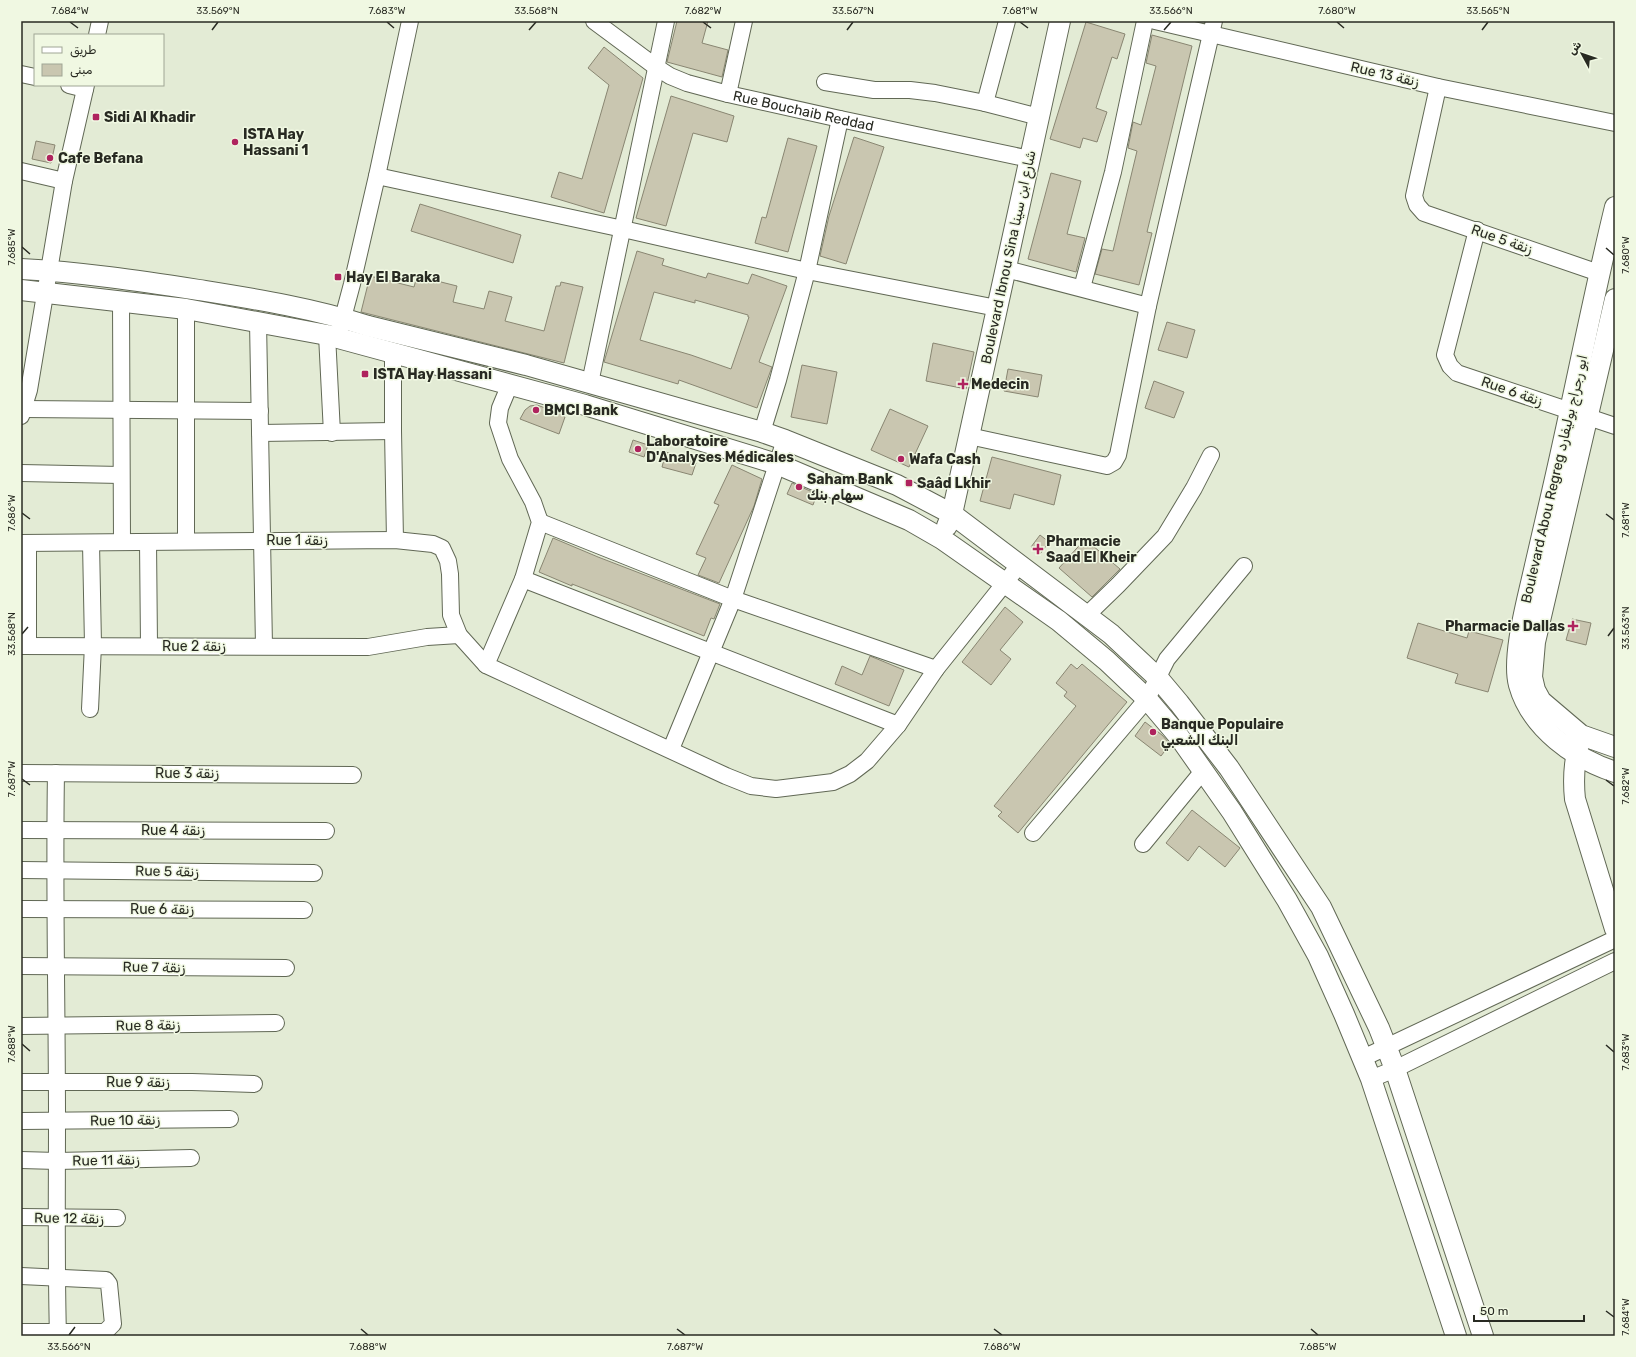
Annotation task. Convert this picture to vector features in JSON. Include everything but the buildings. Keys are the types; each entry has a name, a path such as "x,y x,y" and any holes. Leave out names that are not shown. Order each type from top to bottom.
{"main road":[{"name":"Boulevard Ibnou Sina شارع ابن سينا","path":"942,539 952,514 1060,21"},
{"name":"Boulevard Abou Regreg ابو رجراج بوليفارد","path":"1581,735 1541,701 1535,690 1532,677 1535,642 1579,414 1599,272 1615,207"},
{"path":"21,269 69,272 250,298 342,318 590,382 785,440 897,485 952,514 1111,634 1158,678 1229,768 1321,907 1376,1022 1395,1069 1483,1336"},
{"path":"21,290 186,308 332,337 585,405 777,464 909,520 942,539 1006,582 1065,626 1107,661 1147,699 1180,738 1232,812 1288,900 1318,956 1363,1058 1456,1336"},
{"name":"Boulevard Abou Regreg ابو رجراج بوليفارد","path":"1615,299 1579,414 1522,622 1517,667 1518,684 1527,706 1545,729 1576,754 1601,767 1615,772"},
{"path":"1615,747 1581,735 1576,754 1573,778 1575,799 1615,930"}],"street":[{"path":"97,34 100,21"},
{"path":"332,433 332,337 342,318 352,284 410,21"},
{"name":"Rue Bouchaib Reddad","path":"594,21 656,67 670,76 687,83 728,94 840,119 1030,159"},
{"path":"590,382 666,21"},
{"path":"728,94 744,21"},
{"path":"985,103 1007,21"},
{"path":"1082,288 1113,172 1145,21"},
{"name":"Rue 13 زنقة","path":"1155,21 1213,27 1438,87 1615,123"},
{"path":"969,436 1107,466 1114,462 1118,455 1148,306 1213,27"},
{"path":"21,74 34,77"},
{"path":"825,82 874,90 910,90 935,93 985,103 1039,117"},
{"path":"85,87 64,181 29,390 22,412 121,410 260,411"},
{"name":"Rue 5 زنقة","path":"1438,87 1414,196 1417,205 1424,213 1599,272"},
{"path":"762,432 778,380 807,271 840,119"},
{"path":"21,171 64,181"},
{"path":"377,176 623,229 807,271 997,308"},
{"name":"Rue 6 زنقة","path":"1477,230 1445,355 1450,366 1457,373 1615,426"},
{"path":"1006,269 1148,306"},
{"path":"121,301 122,542"},
{"path":"186,308 186,541"},
{"path":"258,322 264,646"},
{"path":"393,353 395,540"},
{"path":"510,384 500,408 498,423 510,459 533,502 540,522 523,579 486,665 671,749 726,776 752,786 776,788 834,782 850,774 867,760 898,725 936,669 1020,564"},
{"path":"260,434 393,431"},
{"path":"671,749 733,598 785,440"},
{"path":"1087,615 1165,536 1194,488 1211,456"},
{"path":"21,474 121,475"},
{"path":"540,522 733,598 936,669"},
{"name":"Rue 1 زنقة","path":"25,543 395,540 433,544 442,548 448,561 451,615 459,635 486,665"},
{"path":"148,542 149,645"},
{"path":"24,646 25,543"},
{"path":"90,709 93,645 91,543"},
{"path":"1033,833 1147,699 1167,659 1244,566"},
{"path":"523,579 898,725"},
{"name":"Rue 2 زنقة","path":"24,646 149,645 368,647 427,637 459,635"},
{"path":"1143,844 1203,771"},
{"name":"Rue 3 زنقة","path":"21,773 353,775"},
{"path":"56,773 55,829 57,965 55,1027 58,1334"},
{"name":"Rue 4 زنقة","path":"21,830 326,831"},
{"name":"Rue 5 زنقة","path":"21,870 314,873"},
{"name":"Rue 6 زنقة","path":"21,909 304,910"},
{"path":"1363,1058 1615,939"},
{"path":"1371,1079 1395,1069 1615,961"},
{"name":"Rue 7 زنقة","path":"21,966 57,965 286,968"},
{"name":"Rue 8 زنقة","path":"21,1026 55,1027 276,1023"},
{"name":"Rue 9 زنقة","path":"21,1082 56,1081 254,1084"},
{"name":"Rue 10 زنقة","path":"21,1121 230,1119"},
{"name":"Rue 11 زنقة","path":"21,1160 57,1161 191,1158"},
{"name":"Rue 12 زنقة","path":"21,1217 117,1218"},
{"path":"21,1276 106,1280 110,1284 113,1324 105,1332 58,1334 21,1332"}],"place":[{"name":"Sidi Al Khadir","path":"96,117"},
{"name":"ISTA Hay Hassani 1","path":"235,142"},
{"name":"Cafe Befana","path":"50,158"},
{"name":"Hay El Baraka","path":"338,277"},
{"name":"ISTA Hay Hassani","path":"365,374"},
{"name":"Medecin","path":"963,384"},
{"name":"BMCI Bank","path":"536,410"},
{"name":"Laboratoire D'Analyses Médicales","path":"638,449"},
{"name":"Wafa Cash","path":"901,459"},
{"name":"Saâd Lkhir","path":"909,483"},
{"name":"Saham Bank سهام بنك","path":"799,487"},
{"name":"Pharmacie Saad El Kheir","path":"1038,549"},
{"name":"Pharmacie Dallas","path":"1573,626"},
{"name":"Banque Populaire البنك الشعبي","path":"1153,732"}]}
